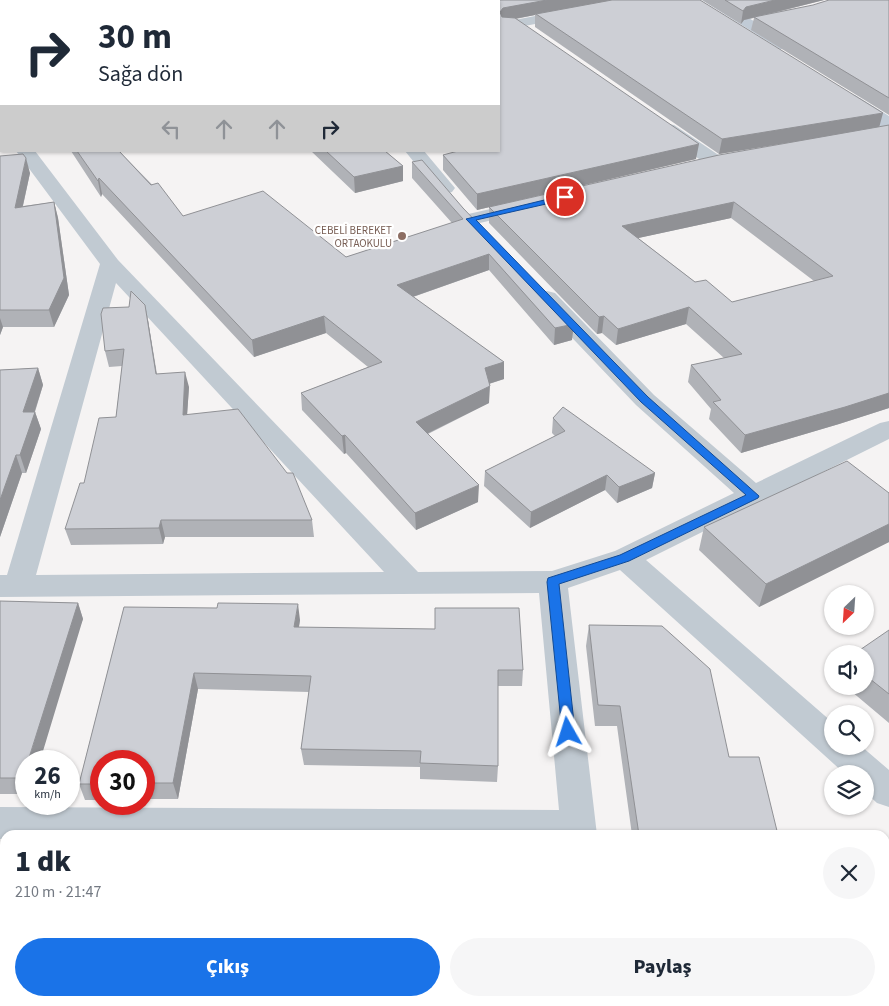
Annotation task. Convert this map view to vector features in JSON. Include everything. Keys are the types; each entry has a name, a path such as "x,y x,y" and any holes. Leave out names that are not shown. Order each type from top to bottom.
{"main road":[{"path":"703,3 793,58"},
{"path":"889,109 843,88 889,124"}],"street":[{"path":"500,27 583,11"},
{"path":"743,28 773,20"},
{"path":"517,24 533,35"},
{"path":"652,118 716,162"},
{"path":"870,136 889,133"},
{"path":"26,152 111,264 412,584"},
{"path":"415,152 470,219 491,240"},
{"path":"697,166 736,159"},
{"path":"470,219 546,202"},
{"path":"111,264 9,587 553,582 625,558 889,428"},
{"path":"531,282 645,400 754,496"},
{"path":"625,558 824,735"},
{"path":"0,823 579,830 553,582"},
{"path":"847,755 889,792"}],"building":[{"path":"500,0 547,0 503,8 500,12"},
{"path":"612,0 700,0 883,113 722,139 536,14"},
{"path":"725,0 775,0 746,7 743,11"},
{"path":"829,0 889,0 889,98 754,17"},
{"path":"500,12 502,17 515,18 699,144 477,194 443,155 454,152 500,152"},
{"path":"889,125 889,393 745,435 713,402 721,400 691,365 742,354 689,307 618,329 604,316 599,317 489,207 719,155","holes":["734,202 833,276 732,302 706,280 695,282 622,226"]},
{"path":"78,152 120,152 151,185 158,183 183,216 263,191 346,257 463,219 412,162 422,160 463,208 574,324 555,328 489,254 397,285 504,362 485,368 490,386 416,422 479,485 415,513 345,435 342,436 301,393 382,362 324,316 252,340 99,178 98,181"},
{"path":"327,152 386,152 403,166 354,177"},
{"path":"23,154 26,158 15,208 54,202 64,278 49,310 0,310 0,156"},
{"path":"131,291 145,305 156,374 185,372 183,415 238,409 287,473 293,473 312,520 161,520 159,528 65,529 80,483 84,483 99,418 116,417 124,349 105,351 101,314 103,308 129,307"},
{"path":"38,368 23,412 35,412 20,455 16,455 0,500 0,370"},
{"path":"563,407 655,473 619,487 607,475 531,512 485,471 565,431 553,418"},
{"path":"847,461 889,493 889,524 766,584 704,527"},
{"path":"0,601 78,603 31,750 15,750 15,778 0,778"},
{"path":"218,603 298,604 294,627 435,629 435,608 519,608 523,670 498,670 498,766 420,763 421,751 301,749 311,676 194,673 173,783 155,783 155,750 90,750 90,784 80,784 124,607 217,608"},
{"path":"589,625 662,626 710,669 729,757 759,757 777,830 638,830 620,706 598,705"},
{"path":"889,630 889,694 874,682 874,645 867,645"}],"place":[{"name":"CEBELİ BEREKET ORTAOKULU","path":"402,236"}],"route":[{"path":"565,197 470,219 645,400 754,496 625,558 553,582 568,732"}]}
